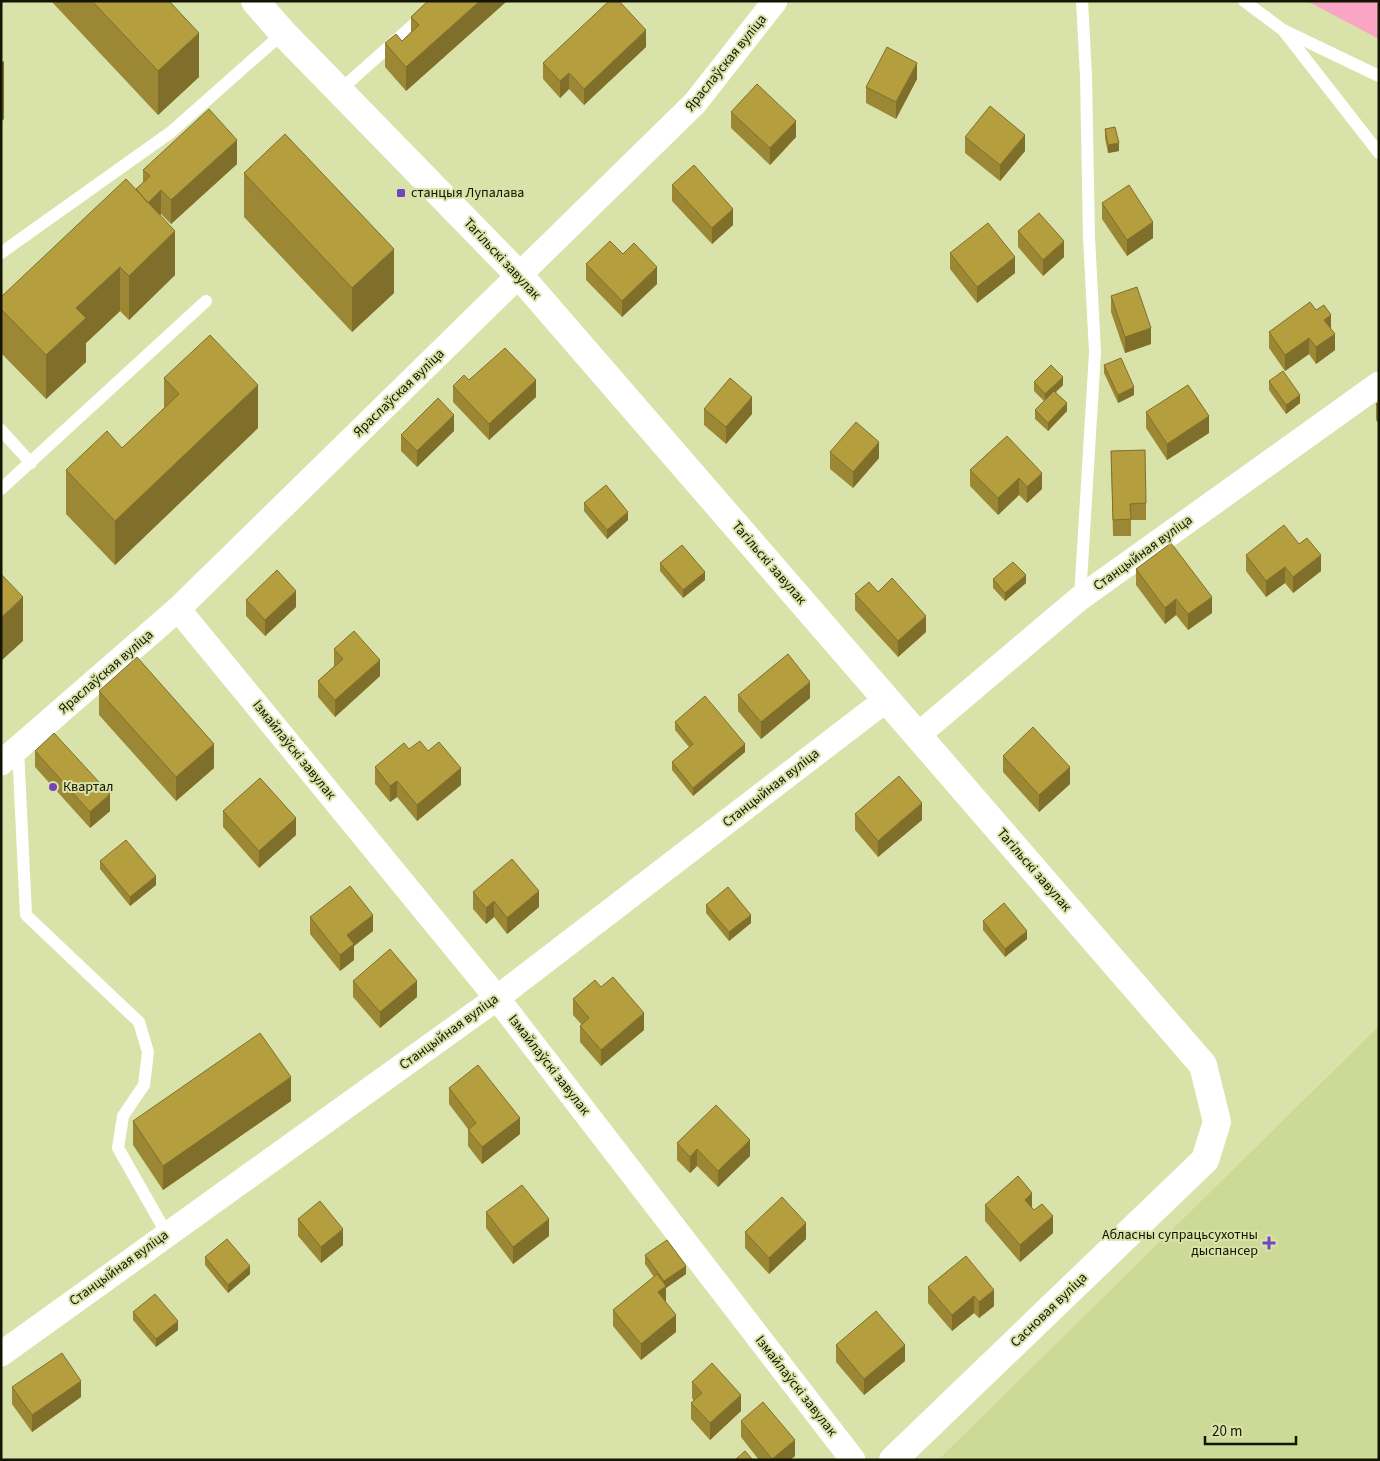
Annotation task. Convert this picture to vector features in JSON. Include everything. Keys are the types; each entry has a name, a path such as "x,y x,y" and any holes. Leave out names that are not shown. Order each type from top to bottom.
{"main road":[{"name":"Тагільскі завулак","path":"255,1 283,33 519,275 1203,1065 1217,1122 1205,1160"},
{"name":"Сасновая вуліца","path":"893,1460 1205,1160"}],"street":[{"name":"Яраслаўская вуліца","path":"10,756 178,609 695,103 776,1"},
{"name":"Станцыйная вуліца","path":"918,735 1080,598 1379,384"},
{"name":"Ізмайлаўскі завулак","path":"178,609 497,998 853,1460"},
{"name":"Станцыйная вуліца","path":"1,1354 497,998 887,699"}],"lane":[{"path":"339,91 440,1"},
{"path":"1080,598 1094,352 1082,1"},
{"path":"1244,1 1283,30 1379,76"},
{"path":"1283,30 1379,153"},
{"path":"1,253 171,132 283,33"},
{"path":"1,489 206,301"},
{"path":"1,430 31,463"},
{"path":"10,756 26,915 139,1022 148,1052 144,1085 123,1116 118,1148 167,1234"}],"shaded area":[{"path":"1307,1 1379,1 1379,39"},
{"name":"Абласны супрацьсухотны дыспансер","path":"1379,1026 1379,1460 938,1460"}],"building":[{"path":"92,1 169,1 199,33 158,71"},
{"path":"428,1 480,1 406,67 385,43 396,34 402,41 419,25 411,17"},
{"path":"609,1 619,1 646,30 584,89 569,73 560,81 543,63"},
{"path":"887,47 917,63 896,102 866,87"},
{"path":"757,84 796,121 770,148 731,112"},
{"path":"990,106 1025,135 1000,165 965,137"},
{"path":"209,109 237,140 171,200 161,190 148,203 136,189 150,176 143,170"},
{"path":"1115,127 1119,143 1108,145 1105,129"},
{"path":"285,134 394,249 352,288 244,173"},
{"path":"694,165 733,209 712,228 672,185"},
{"path":"126,179 175,231 129,276 120,267 76,308 86,318 46,355 1,309 1,297"},
{"path":"1129,185 1153,222 1127,240 1102,203"},
{"path":"1039,213 1064,241 1043,260 1018,231"},
{"path":"988,223 1015,257 977,287 950,253"},
{"path":"610,241 623,254 634,243 657,267 622,301 586,264"},
{"path":"1137,287 1151,328 1125,337 1111,296"},
{"path":"1310,302 1316,310 1324,305 1331,315 1324,320 1335,334 1316,347 1309,338 1285,355 1269,332"},
{"path":"210,335 258,385 115,521 66,470 107,431 122,448 179,394 164,378"},
{"path":"505,348 536,380 489,424 453,386 464,375 469,380"},
{"path":"1121,358 1134,387 1118,395 1104,365"},
{"path":"1051,365 1063,377 1045,394 1034,382"},
{"path":"1283,371 1300,395 1286,405 1269,381"},
{"path":"730,378 752,397 726,427 704,409"},
{"path":"1188,385 1209,416 1167,444 1146,412"},
{"path":"1054,391 1067,403 1048,423 1035,410"},
{"path":"438,398 454,415 417,451 401,435"},
{"path":"856,422 879,442 853,472 830,452"},
{"path":"1007,436 1042,473 1027,487 1019,478 998,498 970,470"},
{"path":"1145,450 1146,503 1130,504 1131,519 1113,520 1111,451"},
{"path":"606,485 628,512 607,530 584,503"},
{"path":"1284,525 1299,544 1307,538 1321,555 1293,577 1285,567 1266,581 1246,555"},
{"path":"1171,543 1212,597 1188,614 1176,599 1165,608 1136,569"},
{"path":"682,545 705,572 683,590 660,563"},
{"path":"1013,562 1026,575 1005,593 993,579"},
{"path":"277,570 296,591 265,620 246,600"},
{"path":"1,574 23,597 1,618"},
{"path":"892,578 926,616 898,641 855,594 869,582 878,592"},
{"path":"354,631 380,660 335,700 318,681 343,659 334,649"},
{"path":"788,654 810,682 761,722 738,695"},
{"path":"137,657 214,744 176,777 99,691"},
{"path":"705,696 745,744 693,788 672,762 693,744 675,722"},
{"path":"1033,727 1070,767 1039,795 1003,756"},
{"path":"54,733 110,794 90,812 35,751"},
{"path":"420,741 428,751 439,742 461,768 417,805 397,781 390,786 375,767 404,743 409,749"},
{"path":"899,776 922,803 878,841 855,814"},
{"path":"260,778 296,818 259,851 223,811"},
{"path":"126,840 156,876 130,897 100,861"},
{"path":"512,859 539,891 507,918 494,901 486,908 473,892"},
{"path":"350,886 373,915 347,935 354,944 340,955 310,917"},
{"path":"728,887 751,915 729,932 706,905"},
{"path":"1004,903 1027,931 1005,949 983,921"},
{"path":"390,949 417,981 380,1012 353,981"},
{"path":"613,977 644,1013 601,1050 580,1026 589,1018 573,999 595,980 601,987"},
{"path":"260,1033 291,1077 163,1166 133,1121"},
{"path":"478,1065 520,1118 482,1147 468,1130 476,1123 449,1088"},
{"path":"716,1105 750,1140 718,1171 697,1149 690,1157 677,1143"},
{"path":"1018,1176 1032,1193 1025,1200 1034,1210 1042,1204 1053,1216 1020,1245 985,1205"},
{"path":"522,1185 549,1219 513,1247 486,1212"},
{"path":"782,1197 806,1223 769,1258 745,1232"},
{"path":"320,1201 343,1229 321,1247 298,1219"},
{"path":"227,1239 250,1266 228,1285 205,1257"},
{"path":"667,1240 686,1266 664,1281 645,1255"},
{"path":"966,1256 994,1290 979,1302 974,1296 952,1315 928,1287"},
{"path":"657,1274 666,1286 658,1292 676,1315 641,1344 613,1310"},
{"path":"155,1294 178,1321 156,1339 133,1312"},
{"path":"876,1311 905,1345 864,1379 836,1345"},
{"path":"62,1353 81,1381 32,1415 12,1387"},
{"path":"712,1363 741,1395 710,1423 691,1403 702,1393 692,1382"},
{"path":"763,1402 795,1440 772,1459 741,1421"},
{"path":"745,1451 753,1460 735,1460"}],"place":[{"name":"станцыя Лупалава","path":"401,193"},
{"name":"Квартал","path":"53,787"},
{"name":"Абласны супрацьсухотны дыспансер","path":"1269,1243"}]}
